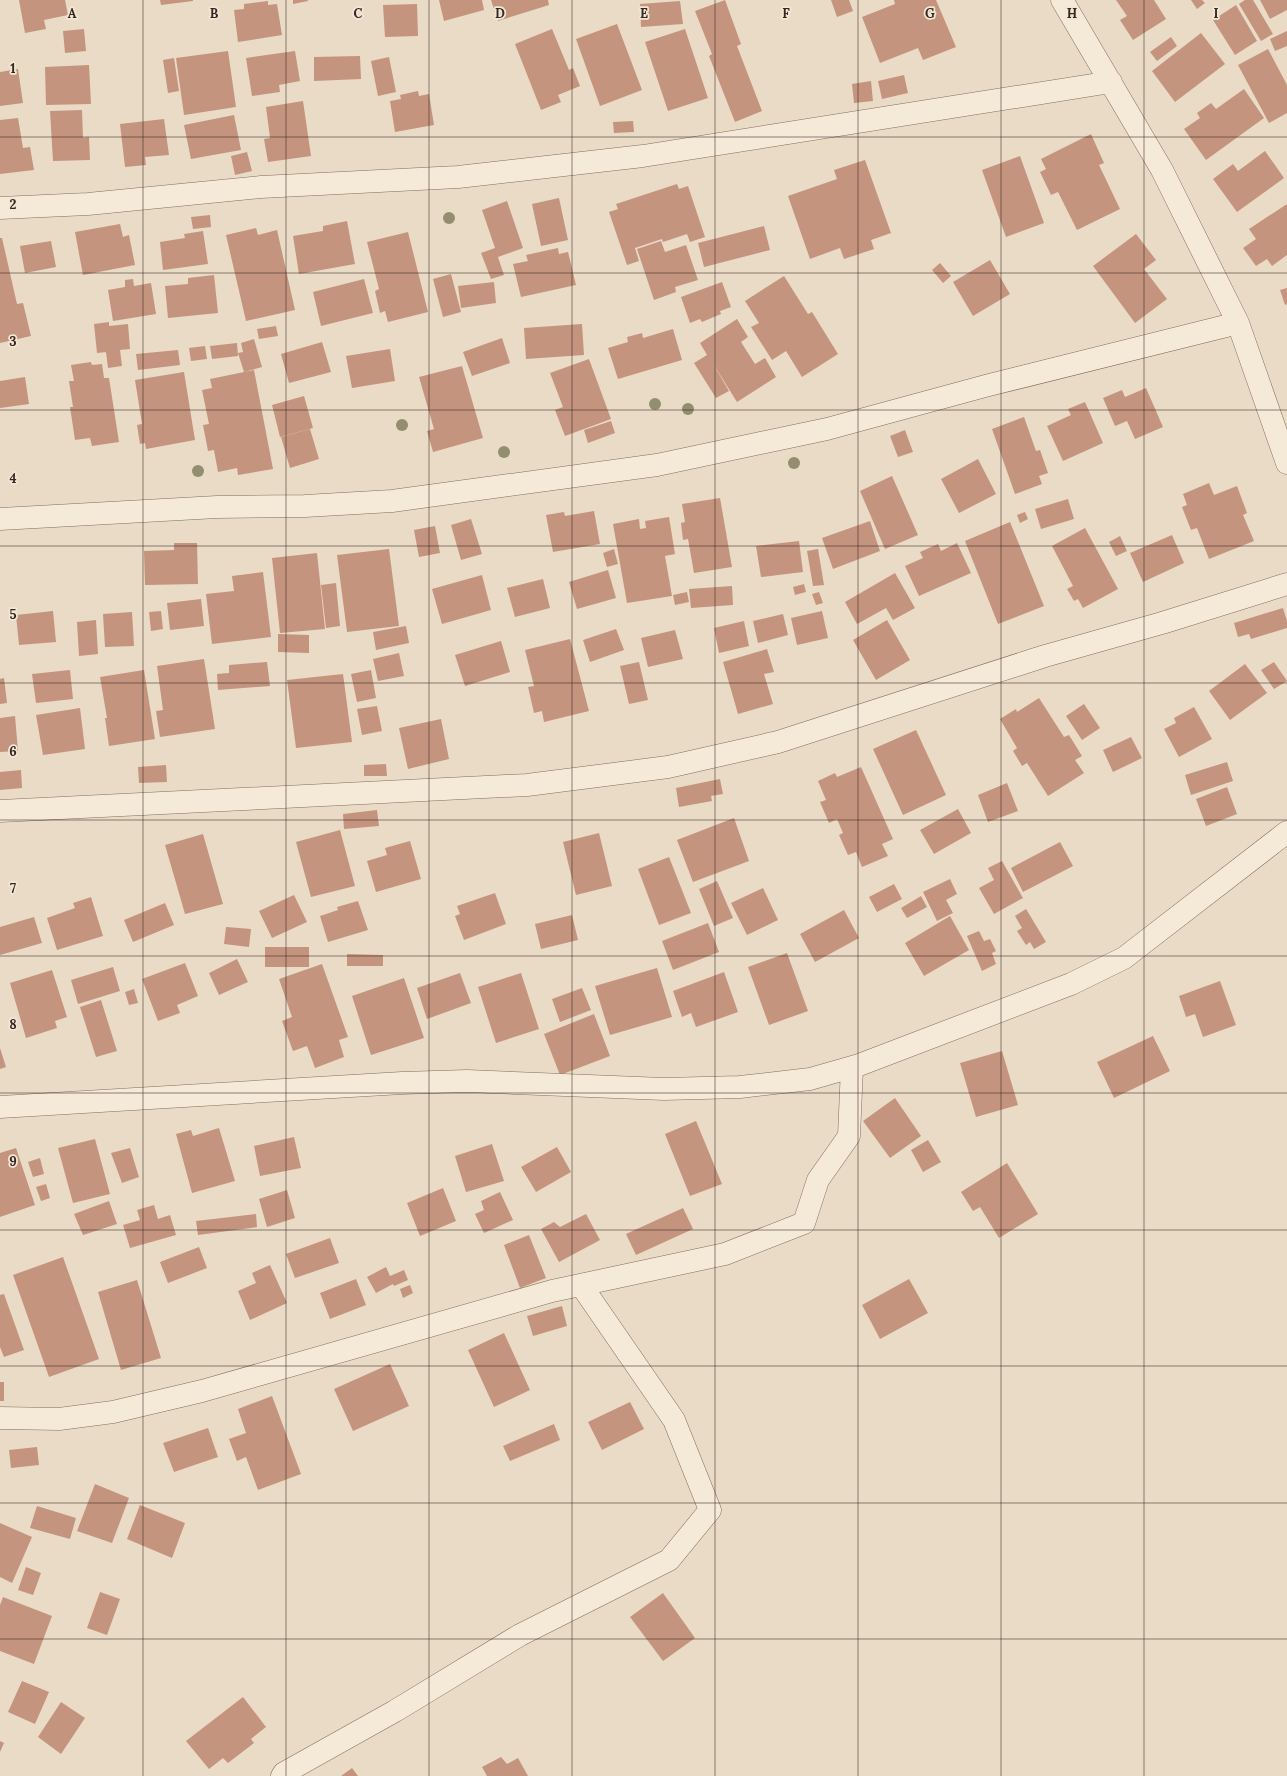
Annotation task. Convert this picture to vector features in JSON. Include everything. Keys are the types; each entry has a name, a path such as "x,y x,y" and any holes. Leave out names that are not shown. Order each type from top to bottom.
{"street":[{"path":"1062,0 1162,170 1238,323 1287,463"},
{"path":"0,208 88,204 261,187 458,177 636,157 1111,82"},
{"path":"0,519 217,507 305,506 392,501 657,466 827,430 989,385 1238,323"},
{"path":"0,811 527,785 668,767 778,742 1045,656 1162,623 1287,584"},
{"path":"0,1107 394,1084 467,1082 664,1089 740,1087 810,1079 852,1067 1071,984 1124,958 1287,832"},
{"path":"0,1418 59,1419 113,1412 202,1391 470,1313 552,1291 725,1254 804,1223 818,1180 849,1136 852,1067"},
{"path":"282,1776 284,1773 395,1711 520,1635 669,1560 710,1510 674,1420 581,1285"}],"building":[{"path":"19,0 65,0 68,15 44,20 46,29 25,33"},
{"path":"160,0 193,0 193,1 161,5"},
{"path":"293,0 308,0 308,1 293,4"},
{"path":"439,0 482,0 484,10 444,21"},
{"path":"491,0 548,0 549,5 498,21"},
{"path":"725,0 741,44 737,46 762,111 735,122 709,56 712,54 695,11"},
{"path":"831,0 849,0 853,11 837,17"},
{"path":"894,0 936,0 956,47 923,60 918,48 880,63 862,17 895,4"},
{"path":"1116,0 1154,0 1166,19 1133,40 1120,20 1127,16"},
{"path":"1191,0 1202,0 1205,3 1197,9"},
{"path":"1245,0 1253,0 1273,34 1261,41 1239,4"},
{"path":"1260,0 1287,0 1287,10 1270,19"},
{"path":"268,1 268,5 277,4 282,35 238,42 234,10 244,9 244,4"},
{"path":"680,1 683,24 641,27 640,4"},
{"path":"417,4 418,36 385,37 383,5"},
{"path":"1236,5 1257,41 1235,55 1213,20"},
{"path":"617,24 642,90 600,106 576,39"},
{"path":"84,29 86,51 65,53 63,31"},
{"path":"552,29 569,70 573,68 580,86 558,95 561,102 541,110 515,44"},
{"path":"685,29 708,98 668,111 645,42"},
{"path":"1287,31 1287,46 1275,51 1270,39"},
{"path":"1201,33 1225,64 1175,102 1152,71"},
{"path":"1171,37 1177,46 1157,61 1150,52"},
{"path":"1268,49 1287,85 1287,113 1269,123 1238,65"},
{"path":"228,51 236,107 184,115 176,58"},
{"path":"295,51 300,81 279,85 280,92 252,96 246,58"},
{"path":"360,56 361,79 314,81 314,57"},
{"path":"389,57 396,92 378,96 371,61"},
{"path":"174,58 179,91 168,93 163,60"},
{"path":"89,65 91,104 46,105 45,67"},
{"path":"18,69 23,103 0,106 0,72"},
{"path":"904,75 908,93 882,99 878,81"},
{"path":"871,81 873,101 854,103 852,84"},
{"path":"1244,89 1264,118 1206,160 1184,129 1200,118 1197,113 1211,103 1216,109"},
{"path":"418,91 419,96 429,94 434,125 395,132 390,101 401,99 400,95"},
{"path":"303,101 311,156 268,162 264,139 270,138 266,107"},
{"path":"82,110 83,138 89,137 90,160 53,161 50,111"},
{"path":"234,115 241,150 191,159 184,125"},
{"path":"18,118 23,148 30,147 34,170 0,174 0,120"},
{"path":"164,119 169,155 145,157 146,165 125,167 120,124"},
{"path":"633,121 634,132 614,133 613,122"},
{"path":"1091,134 1104,163 1099,165 1120,209 1077,230 1058,192 1051,195 1040,172 1046,169 1041,159"},
{"path":"1265,151 1284,178 1237,212 1213,179 1233,164 1238,171"},
{"path":"247,152 252,171 235,175 231,156"},
{"path":"1020,156 1044,223 1006,237 982,170"},
{"path":"865,160 891,233 871,240 874,249 844,259 840,248 810,259 788,196 837,179 834,170"},
{"path":"677,184 679,189 688,186 705,237 690,242 687,234 663,242 662,239 635,248 639,261 627,265 609,212 618,209 616,204"},
{"path":"559,198 568,240 541,246 532,204"},
{"path":"507,201 523,248 498,257 504,275 491,279 481,253 495,248 482,210"},
{"path":"1287,204 1287,255 1272,266 1267,259 1256,266 1243,248 1256,239 1249,229"},
{"path":"210,215 211,227 193,229 191,217"},
{"path":"347,221 355,264 299,274 293,236 323,231 323,226"},
{"path":"120,224 123,237 129,235 135,265 83,275 75,232"},
{"path":"764,226 770,250 704,267 698,243"},
{"path":"256,228 258,235 277,230 295,310 246,321 226,235"},
{"path":"203,231 208,264 163,270 160,242 185,238 184,234"},
{"path":"408,232 428,312 388,322 385,311 380,313 375,291 379,289 367,242"},
{"path":"1136,234 1156,260 1144,269 1167,299 1135,323 1093,266"},
{"path":"0,238 2,238 17,304 23,303 31,336 0,343"},
{"path":"51,241 56,267 25,273 20,246"},
{"path":"661,241 665,252 686,245 698,280 675,287 676,292 654,300 637,249"},
{"path":"558,248 559,254 568,252 576,285 521,297 513,264 528,261 526,255"},
{"path":"990,260 1010,294 973,316 953,282"},
{"path":"940,263 951,276 943,283 932,270"},
{"path":"451,274 461,312 443,317 433,279"},
{"path":"214,275 218,313 168,318 165,286 188,284 188,278"},
{"path":"784,276 808,314 812,312 838,354 802,377 786,351 772,360 751,327 759,323 745,301"},
{"path":"133,279 134,286 151,283 156,314 113,321 108,290 125,287 125,280"},
{"path":"364,279 373,313 321,326 313,292"},
{"path":"494,282 496,303 461,308 458,286"},
{"path":"722,282 731,307 720,311 721,314 702,322 700,319 690,323 681,297"},
{"path":"1287,288 1287,304 1285,305 1280,290"},
{"path":"737,319 748,337 741,342 755,364 765,358 776,377 737,402 712,362 729,391 716,398 694,363 707,355 700,343"},
{"path":"109,322 109,326 128,324 130,349 120,350 122,366 108,368 106,352 97,353 94,324"},
{"path":"582,324 584,355 526,359 524,328"},
{"path":"276,326 278,336 259,339 257,329"},
{"path":"673,329 682,360 618,379 608,348 628,342 627,337 642,333 643,338"},
{"path":"502,338 510,363 472,376 463,352"},
{"path":"254,339 262,367 244,372 238,353 243,352 241,343"},
{"path":"322,342 331,372 289,383 281,354"},
{"path":"237,343 238,356 212,359 210,346"},
{"path":"205,346 207,359 191,361 189,348"},
{"path":"390,349 395,381 352,388 346,356"},
{"path":"178,350 180,365 138,370 136,354"},
{"path":"589,359 611,419 565,436 555,410 563,407 550,373"},
{"path":"91,362 92,365 102,364 104,378 109,378 119,442 92,446 90,438 75,440 70,407 73,407 69,381 74,381 71,365"},
{"path":"462,366 483,438 433,452 427,431 434,429 419,377"},
{"path":"254,370 273,469 238,475 237,468 218,472 214,450 208,451 203,425 209,424 202,390 212,388 210,379"},
{"path":"184,372 195,440 146,449 145,443 140,444 137,425 142,424 135,380"},
{"path":"25,377 29,404 0,408 0,381"},
{"path":"1146,388 1163,427 1135,439 1127,421 1115,426 1103,398 1122,390 1125,397"},
{"path":"304,396 313,428 280,437 272,405"},
{"path":"1085,402 1103,443 1063,461 1047,426 1071,415 1068,409"},
{"path":"1024,417 1036,451 1040,450 1048,473 1039,476 1042,484 1015,494 992,429"},
{"path":"611,421 615,433 588,443 584,430"},
{"path":"310,429 319,459 290,468 281,437"},
{"path":"905,430 913,452 898,457 890,436"},
{"path":"978,459 996,494 959,513 941,479"},
{"path":"892,476 918,535 885,549 860,491"},
{"path":"1209,483 1214,495 1237,486 1247,513 1243,515 1254,541 1209,559 1197,528 1191,530 1182,507 1187,505 1183,494"},
{"path":"720,498 732,567 694,573 688,539 683,540 681,523 685,522 682,504"},
{"path":"1068,499 1074,519 1041,529 1035,509"},
{"path":"594,511 600,544 553,552 546,515 564,512 565,516"},
{"path":"1025,512 1028,519 1020,523 1017,515"},
{"path":"669,517 675,554 665,556 672,596 627,603 613,524 639,519 640,529 646,528 645,521"},
{"path":"471,519 482,554 461,560 451,525"},
{"path":"870,521 880,551 833,569 822,538"},
{"path":"1010,522 1044,606 998,624 965,541"},
{"path":"435,526 440,553 419,557 414,530"},
{"path":"1085,528 1118,589 1083,608 1078,599 1074,601 1067,589 1073,586 1052,546"},
{"path":"1172,535 1184,563 1143,582 1130,553"},
{"path":"1120,536 1127,551 1116,556 1109,542"},
{"path":"799,541 803,572 761,577 756,546"},
{"path":"174,543 197,543 198,584 145,585 144,551 174,550"},
{"path":"957,543 971,573 919,596 905,566 923,558 920,552 938,544 941,551"},
{"path":"389,549 399,626 347,632 337,555"},
{"path":"614,549 618,564 607,567 603,553"},
{"path":"818,549 824,585 813,586 807,551"},
{"path":"317,553 325,629 280,633 272,558"},
{"path":"608,570 616,598 577,609 569,582"},
{"path":"263,572 271,637 212,644 206,594 234,591 232,576"},
{"path":"895,573 915,608 893,620 886,608 857,624 845,602"},
{"path":"482,575 491,610 442,624 432,589"},
{"path":"543,579 550,608 515,617 507,588"},
{"path":"336,583 340,626 326,628 321,585"},
{"path":"804,584 806,592 795,595 793,587"},
{"path":"732,586 733,605 691,608 689,589"},
{"path":"687,592 689,602 675,605 673,595"},
{"path":"819,592 823,603 816,605 812,594"},
{"path":"201,599 204,626 170,630 167,603"},
{"path":"1283,608 1287,621 1287,628 1251,639 1249,634 1238,637 1234,623"},
{"path":"53,611 56,642 19,645 16,615"},
{"path":"161,611 163,629 151,631 149,612"},
{"path":"822,611 828,638 797,645 791,618"},
{"path":"132,612 134,646 105,647 103,614"},
{"path":"783,614 788,635 758,643 753,621"},
{"path":"96,620 98,654 79,656 77,622"},
{"path":"887,620 910,660 876,680 853,640"},
{"path":"744,621 749,646 719,653 714,628"},
{"path":"406,626 409,643 376,650 373,632"},
{"path":"616,629 624,650 590,662 583,640"},
{"path":"675,630 683,659 648,667 641,638"},
{"path":"278,634 309,635 309,653 278,652"},
{"path":"570,639 589,711 544,722 542,711 534,713 528,687 534,686 525,650"},
{"path":"501,641 510,672 465,686 455,655"},
{"path":"767,649 774,672 764,674 773,704 738,714 723,662"},
{"path":"399,653 404,676 378,681 373,659"},
{"path":"204,659 215,729 160,737 156,711 163,710 157,666"},
{"path":"267,662 270,686 218,690 217,674 229,673 229,665"},
{"path":"639,662 648,700 629,704 620,666"},
{"path":"1274,662 1287,681 1274,689 1261,670"},
{"path":"1245,664 1267,693 1230,720 1209,691"},
{"path":"70,670 73,699 36,703 32,674"},
{"path":"144,670 155,739 109,746 105,718 107,718 100,677"},
{"path":"371,670 376,698 357,702 351,674"},
{"path":"343,674 352,742 296,748 287,680"},
{"path":"4,678 7,703 0,704 0,679"},
{"path":"1039,698 1064,737 1069,735 1082,756 1075,760 1084,773 1048,796 1027,763 1022,766 1013,751 1017,748 1000,719 1016,709 1017,712"},
{"path":"1084,704 1100,728 1082,740 1066,716"},
{"path":"377,706 382,731 362,735 357,709"},
{"path":"1194,707 1212,739 1179,757 1164,729 1176,723 1174,718"},
{"path":"80,708 85,749 43,755 36,715"},
{"path":"15,716 18,751 0,752 0,718"},
{"path":"441,719 449,759 408,769 399,728"},
{"path":"916,730 946,795 903,815 873,749"},
{"path":"1131,737 1142,758 1113,772 1103,750"},
{"path":"1227,762 1233,781 1191,795 1185,775"},
{"path":"386,764 387,776 364,776 364,765"},
{"path":"166,765 167,782 139,783 138,767"},
{"path":"861,767 893,839 882,844 888,856 862,867 856,852 848,855 839,835 843,833 837,819 829,823 820,802 826,800 818,781 835,773 837,777"},
{"path":"21,770 22,788 0,790 0,772"},
{"path":"720,779 723,794 711,796 712,801 679,807 676,788"},
{"path":"1007,783 1018,811 988,822 978,795"},
{"path":"1227,787 1237,814 1206,826 1196,799"},
{"path":"958,809 971,833 934,854 920,830"},
{"path":"377,810 379,826 344,829 343,814"},
{"path":"734,818 749,861 693,882 677,840"},
{"path":"340,830 355,886 311,897 296,842"},
{"path":"599,833 612,886 576,895 563,842"},
{"path":"203,834 223,904 185,914 165,845"},
{"path":"410,841 421,879 376,892 367,861 387,855 385,848"},
{"path":"1060,842 1073,866 1023,892 1011,868"},
{"path":"669,857 691,913 659,925 638,869"},
{"path":"1002,861 1023,898 994,914 979,888 994,880 988,868"},
{"path":"950,879 957,894 946,900 953,913 937,921 923,892"},
{"path":"717,881 733,918 714,926 699,889"},
{"path":"894,884 902,899 877,912 869,897"},
{"path":"763,888 778,920 747,935 731,903"},
{"path":"495,893 506,924 464,940 455,916 460,914 457,906"},
{"path":"294,895 307,922 272,938 259,911"},
{"path":"921,896 927,907 907,918 901,908"},
{"path":"91,897 103,936 57,950 47,918 75,908 73,903"},
{"path":"358,901 368,930 328,942 320,916 338,910 337,907"},
{"path":"165,903 174,925 133,942 124,920"},
{"path":"1026,909 1046,942 1034,949 1030,942 1026,945 1017,931 1022,928 1015,916"},
{"path":"844,910 859,938 815,962 800,934"},
{"path":"572,915 578,940 541,949 535,924"},
{"path":"950,916 969,950 924,976 905,943"},
{"path":"34,917 42,943 0,955 0,927"},
{"path":"708,923 719,952 673,970 662,941"},
{"path":"226,927 251,929 249,947 224,944"},
{"path":"979,931 984,941 990,939 996,951 992,953 996,964 982,971 967,936"},
{"path":"265,947 309,947 309,967 265,967"},
{"path":"787,953 808,1011 769,1025 748,967"},
{"path":"347,954 383,955 383,966 347,966"},
{"path":"237,959 248,982 219,995 209,973"},
{"path":"185,963 198,996 177,1005 180,1013 158,1021 142,979"},
{"path":"322,964 348,1037 339,1040 344,1057 315,1068 307,1046 293,1051 282,1021 292,1017 279,979"},
{"path":"113,967 120,991 78,1004 71,980"},
{"path":"657,968 672,1017 610,1035 595,986"},
{"path":"52,970 67,1017 55,1021 57,1028 26,1038 10,983"},
{"path":"724,972 738,1012 696,1027 691,1013 682,1017 673,991"},
{"path":"460,973 471,1003 427,1019 417,988"},
{"path":"521,973 539,1029 496,1043 478,987"},
{"path":"404,978 424,1038 371,1055 352,996"},
{"path":"1220,981 1236,1025 1203,1037 1195,1014 1186,1017 1179,996"},
{"path":"582,988 591,1010 560,1022 552,999"},
{"path":"134,989 138,1003 129,1005 125,992"},
{"path":"101,1000 117,1051 96,1057 80,1007"},
{"path":"594,1014 610,1056 560,1075 544,1034"},
{"path":"1153,1036 1170,1071 1114,1098 1097,1062"},
{"path":"0,1048 6,1067 0,1069"},
{"path":"1002,1051 1018,1105 976,1117 960,1063"},
{"path":"895,1098 921,1136 890,1158 863,1121"},
{"path":"696,1121 722,1184 690,1196 665,1134"},
{"path":"219,1128 235,1181 192,1193 176,1134 191,1130 193,1136"},
{"path":"294,1137 301,1168 260,1176 254,1146"},
{"path":"95,1139 110,1194 73,1203 58,1148"},
{"path":"928,1140 941,1162 923,1172 911,1150"},
{"path":"492,1144 504,1181 466,1192 455,1156"},
{"path":"557,1147 571,1172 536,1192 521,1167"},
{"path":"16,1148 35,1205 0,1217 0,1153"},
{"path":"130,1148 139,1177 122,1183 111,1153"},
{"path":"40,1158 44,1174 33,1177 28,1162"},
{"path":"1007,1163 1038,1214 999,1238 980,1207 973,1211 961,1192"},
{"path":"46,1184 50,1198 41,1201 36,1187"},
{"path":"443,1188 456,1221 420,1236 407,1203"},
{"path":"287,1190 295,1218 267,1227 259,1199"},
{"path":"500,1192 513,1220 484,1233 475,1214 484,1210 481,1201"},
{"path":"109,1201 117,1224 83,1235 74,1214"},
{"path":"154,1205 158,1219 170,1215 176,1235 130,1248 123,1225 140,1220 137,1210"},
{"path":"683,1208 693,1229 636,1255 626,1234"},
{"path":"256,1214 257,1227 198,1235 196,1221"},
{"path":"586,1214 600,1240 559,1262 541,1229 554,1222 560,1227"},
{"path":"529,1235 546,1278 520,1288 504,1245"},
{"path":"330,1238 339,1263 295,1278 286,1254"},
{"path":"199,1247 207,1268 168,1283 160,1262"},
{"path":"63,1257 99,1359 49,1377 13,1275"},
{"path":"270,1265 287,1303 250,1320 238,1291 256,1283 252,1273"},
{"path":"386,1267 390,1276 404,1270 408,1280 394,1286 393,1284 376,1293 367,1277"},
{"path":"356,1279 366,1305 330,1319 320,1293"},
{"path":"909,1279 928,1313 880,1339 862,1305"},
{"path":"137,1280 161,1358 121,1370 98,1292"},
{"path":"410,1285 413,1293 403,1298 400,1289"},
{"path":"4,1294 24,1350 4,1357 0,1347 0,1295"},
{"path":"562,1306 567,1326 533,1336 527,1316"},
{"path":"504,1333 530,1390 494,1407 468,1350"},
{"path":"390,1364 409,1406 353,1431 334,1389"},
{"path":"0,1382 4,1382 4,1401 0,1401"},
{"path":"272,1396 301,1474 258,1490 246,1457 237,1461 229,1439 246,1433 238,1409"},
{"path":"630,1402 644,1429 602,1450 588,1422"},
{"path":"554,1424 560,1440 510,1461 503,1446"},
{"path":"208,1428 218,1457 174,1472 163,1443"},
{"path":"37,1447 39,1465 11,1468 9,1450"},
{"path":"95,1484 129,1498 112,1543 77,1531"},
{"path":"140,1505 185,1523 172,1558 127,1539"},
{"path":"37,1506 76,1518 70,1539 30,1528"},
{"path":"0,1523 32,1537 12,1583 0,1577"},
{"path":"26,1567 41,1573 33,1595 18,1590"},
{"path":"100,1592 120,1599 107,1635 87,1628"},
{"path":"663,1593 695,1638 663,1661 630,1617"},
{"path":"3,1597 52,1616 34,1664 0,1651 0,1605"},
{"path":"22,1681 49,1692 35,1724 8,1712"},
{"path":"243,1697 266,1727 251,1739 254,1743 228,1763 223,1758 209,1769 186,1741"},
{"path":"61,1702 85,1718 61,1754 38,1737"},
{"path":"0,1741 4,1743 0,1752"},
{"path":"501,1757 507,1764 518,1758 528,1776 487,1776 482,1767"},
{"path":"352,1768 358,1776 341,1776"}]}
